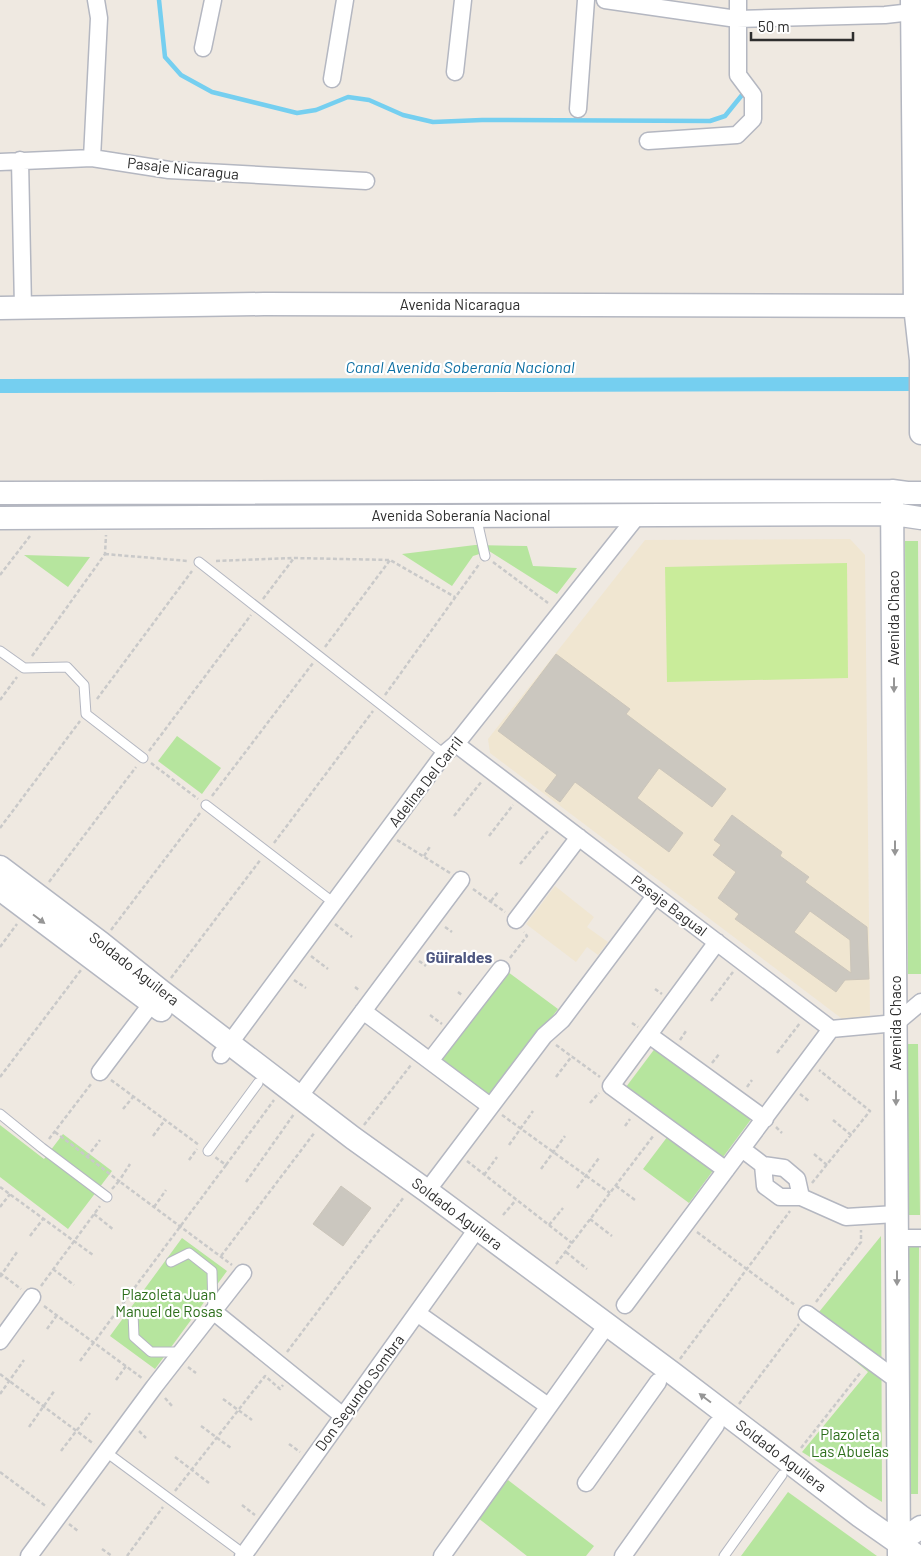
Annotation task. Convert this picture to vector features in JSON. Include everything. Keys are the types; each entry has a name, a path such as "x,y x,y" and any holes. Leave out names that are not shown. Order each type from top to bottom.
{"main road":[{"path":"915,7 921,431"},
{"name":"Avenida Nicaragua","path":"0,308 264,304 918,306"},
{"name":"Avenida Soberanía Nacional","path":"0,493 892,491 921,493"},
{"name":"Avenida Chaco","path":"892,491 894,514 896,1024 896,1552"},
{"name":"Avenida Soberanía Nacional","path":"0,518 894,514 921,518"},
{"name":"Soldado Aguilera","path":"0,867 96,950 297,1104 344,1137 896,1552 917,1556"},
{"name":"Soldado Aguilera","path":"0,889 96,950"},
{"name":"Soldado Aguilera","path":"225,1049 258,1083 276,1096 297,1104 318,1128 344,1137"},
{"name":"Soldado Aguilera","path":"473,1235 545,1280 602,1331"},
{"name":"Soldado Aguilera","path":"664,1377 716,1425 786,1469"},
{"path":"896,1552 921,1527"}],"street":[{"path":"92,158 99,18 96,0"},
{"path":"203,48 213,0"},
{"path":"332,79 345,0"},
{"path":"455,72 463,0"},
{"path":"578,109 586,0"},
{"path":"605,0 737,20 885,15 915,7"},
{"path":"648,141 737,135 753,119 753,95 738,75 738,0"},
{"name":"Pasaje Nicaragua","path":"0,162 92,158 169,170 366,181"},
{"path":"20,160 23,308"},
{"name":"Adelina Del Carril","path":"225,1049 450,749 638,515"},
{"name":"Pasaje Bagual","path":"450,749 491,770 831,1029"},
{"path":"516,920 579,837"},
{"path":"297,1104 363,1011 461,880"},
{"path":"417,1192 456,1152 544,1036 562,1020 655,896"},
{"path":"717,942 611,1086 726,1170"},
{"path":"425,1057 502,969"},
{"path":"100,1072 157,997"},
{"path":"625,1305 831,1029 896,1024 921,1002"},
{"path":"363,1011 490,1106"},
{"path":"649,1035 765,1118"},
{"path":"742,1149 763,1165 784,1168 797,1179 801,1197"},
{"path":"763,1165 765,1186 780,1197 801,1197 846,1217 896,1214"},
{"name":"Don Segundo Sombra","path":"244,1555 473,1235"},
{"path":"896,1238 921,1238"},
{"path":"29,1556 154,1387 243,1273"},
{"path":"0,1341 32,1297"},
{"path":"213,1311 343,1416"},
{"path":"417,1313 548,1406"},
{"path":"807,1314 897,1380"},
{"path":"442,1556 602,1331"},
{"path":"586,1483 664,1377"},
{"path":"622,1556 716,1425"}],"lane":[{"path":"476,516 485,556"},
{"path":"199,562 379,703 450,749"},
{"path":"0,651 24,668 67,667 84,685 86,714 143,758"},
{"path":"206,805 334,902"},
{"path":"208,1152 258,1083"},
{"path":"0,1114 107,1197"},
{"path":"171,1262 189,1253 212,1271 213,1311"},
{"path":"133,1313 134,1337 151,1352 182,1352"},
{"path":"106,1452 244,1555"},
{"path":"724,1556 786,1469"}],"path":[{"path":"0,700 105,554 107,517"},
{"path":"0,575 45,518"},
{"path":"105,554 199,562 294,558 390,560 455,597"},
{"path":"157,997 379,703 485,556 561,613"},
{"path":"0,1076 390,560"},
{"path":"0,828 199,562"},
{"path":"143,758 206,805"},
{"path":"454,816 491,770"},
{"path":"489,836 521,793"},
{"path":"520,864 557,821"},
{"path":"424,856 432,845"},
{"path":"491,902 498,892"},
{"path":"324,916 352,937"},
{"path":"502,969 526,936 516,920"},
{"path":"300,948 328,969"},
{"path":"710,1001 741,961"},
{"path":"777,1053 808,1012"},
{"path":"544,1036 611,1086"},
{"path":"556,1077 572,1056"},
{"path":"344,1137 425,1057"},
{"path":"664,1377 801,1197 870,1111 808,1061"},
{"path":"42,1148 100,1072 200,1146 189,1160"},
{"path":"123,1109 134,1096"},
{"path":"80,1361 276,1096"},
{"path":"246,1182 297,1104"},
{"path":"490,1106 610,1193"},
{"path":"509,1145 533,1111"},
{"path":"153,1136 165,1120"},
{"path":"833,1120 851,1135"},
{"path":"545,1280 662,1124"},
{"path":"221,1256 318,1128"},
{"path":"55,1132 243,1273"},
{"path":"542,1168 565,1136"},
{"path":"87,1157 100,1140"},
{"path":"208,1152 226,1165"},
{"path":"456,1152 572,1243"},
{"path":"814,1154 827,1165"},
{"path":"484,1175 497,1157"},
{"path":"577,1188 598,1158"},
{"path":"32,1297 130,1164"},
{"path":"615,1186 635,1200"},
{"path":"0,1187 93,1255"},
{"path":"154,1207 166,1190"},
{"path":"278,1363 417,1192"},
{"path":"0,1207 10,1194"},
{"path":"503,1215 516,1200"},
{"path":"549,1225 563,1208"},
{"path":"94,1214 114,1230"},
{"path":"30,1236 43,1218"},
{"path":"590,1219 612,1236"},
{"path":"686,1224 807,1314"},
{"path":"17,1252 1,1275 154,1387 172,1406"},
{"path":"566,1252 587,1269"},
{"path":"53,1269 74,1285"},
{"path":"46,1329 57,1315"},
{"path":"0,1394 24,1360"},
{"path":"786,1469 870,1360"},
{"path":"116,1380 126,1366"},
{"path":"0,1374 106,1452"},
{"path":"127,1556 216,1437 265,1376 280,1389 292,1374"},
{"path":"29,1427 55,1390"},
{"path":"223,1399 252,1420"},
{"path":"62,1451 90,1413"},
{"path":"201,1426 231,1448"},
{"path":"175,1457 209,1483"},
{"path":"0,1472 78,1531"},
{"path":"102,1549 112,1556"}],"shaded area":[{"path":"850,539 865,555 870,1017 845,1021 490,753 488,739 645,540"},
{"path":"555,886 594,917 587,927 608,942 598,955 587,947 576,962 526,924"}],"green space":[{"path":"905,541 918,541 921,974 908,974"},
{"path":"475,545 527,546 533,566 577,568 557,594 489,551 473,556 452,586 402,554"},
{"path":"24,555 90,557 68,587"},
{"path":"847,563 848,678 667,682 665,567"},
{"path":"177,736 221,768 202,794 158,761"},
{"path":"508,972 558,1009 491,1097 442,1059"},
{"path":"905,1044 918,1044 920,1215 907,1215"},
{"path":"656,1047 752,1118 689,1203 643,1169 677,1124 626,1087"},
{"path":"0,1125 44,1159 63,1134 112,1171 68,1229 0,1177"},
{"name":"Plazoleta Las Abuelas","path":"881,1236 882,1502 802,1452 868,1372 810,1323"},
{"name":"Plazoleta Juan Manuel de Rosas","path":"182,1238 227,1271 155,1369 110,1336"},
{"path":"907,1247 919,1247 918,1494 905,1494"},
{"path":"508,1480 594,1546 586,1556 527,1556 478,1518"},
{"path":"788,1492 877,1556 741,1556"}],"building":[{"path":"556,654 630,709 626,714 726,789 712,807 659,768 637,798 683,833 669,852 575,782 560,802 545,791 557,775 498,731"},
{"path":"732,815 782,852 780,856 809,877 805,882 867,927 869,979 845,980 836,992 735,919 739,914 718,898 736,872 713,855 721,845 714,840","holes":["810,911 850,940 851,973 794,932"]},
{"path":"341,1186 371,1208 343,1246 313,1224"}],"waterway":[{"path":"159,0 165,57 181,75 212,92 297,113 316,110 348,97 369,100 403,115 433,122 482,120 710,121 725,116 742,95"},
{"name":"Canal Avenida Soberanía Nacional","path":"0,386 921,384"}],"district":[{"name":"Güiraldes","path":"459,957"}]}
